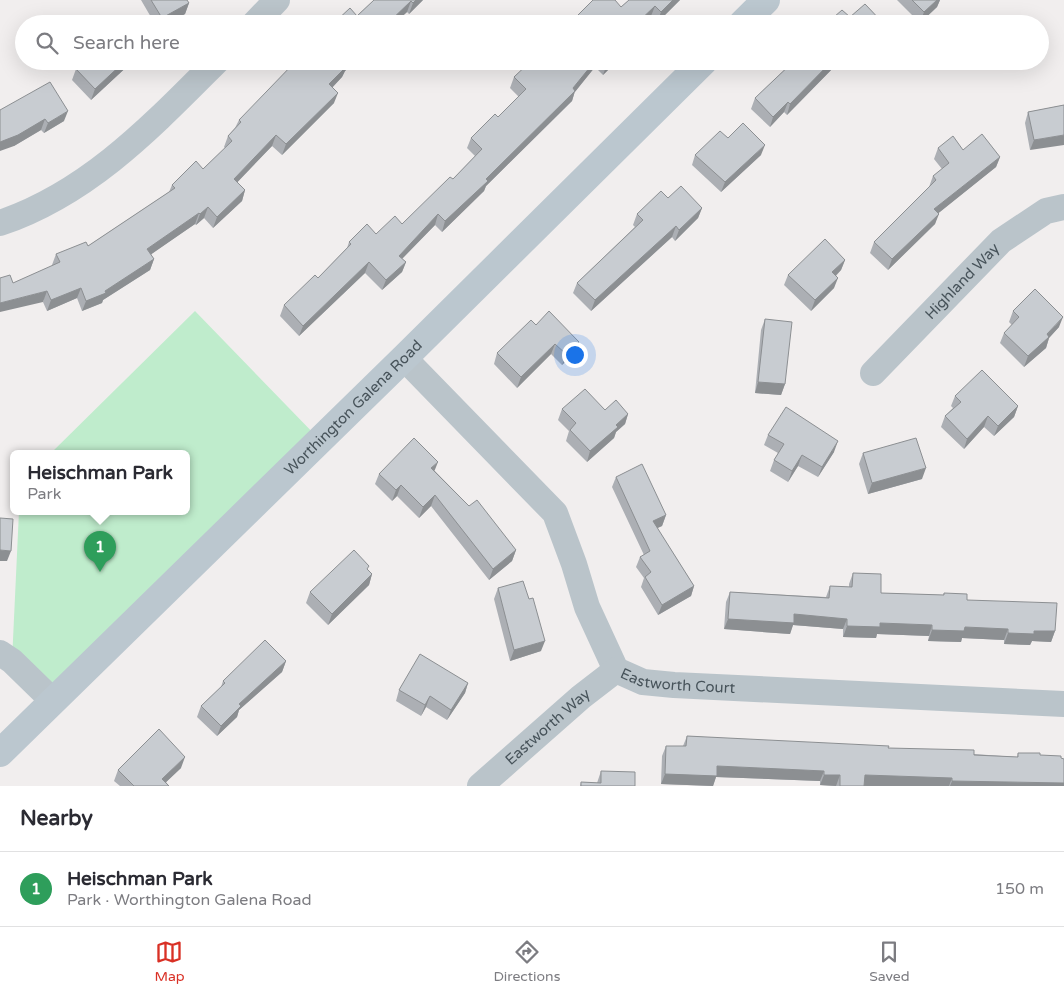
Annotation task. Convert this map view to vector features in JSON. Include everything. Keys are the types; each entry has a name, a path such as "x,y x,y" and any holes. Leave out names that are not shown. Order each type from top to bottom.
{"street":[{"path":"263,15 278,0"},
{"path":"751,15 766,0"},
{"path":"0,223 18,217 61,196 101,169 150,127 207,70"},
{"name":"Worthington Galena Road","path":"0,753 695,70"},
{"name":"Highland Way","path":"873,373 1001,241 1046,211 1064,207"},
{"name":"Eastworth Court","path":"404,358 555,514 588,607 616,670 643,682 674,685 1064,704"},
{"path":"0,653 12,661 52,700"},
{"name":"Eastworth Way","path":"480,786 582,697 616,670"}],"green space":[{"path":"195,311 320,440 52,700 12,661 19,515 190,515 190,450 54,450"}],"building":[{"path":"151,0 187,0 189,3 167,15 160,15"},
{"path":"374,0 416,0 413,3 411,1 396,15 358,15"},
{"path":"593,0 615,0 621,7 629,0 673,0 661,12 655,6 646,15 578,15"},
{"path":"912,0 937,0 924,12"},
{"path":"865,4 875,15 852,15"},
{"path":"350,8 356,15 342,15"},
{"path":"842,10 848,15 836,15"},
{"path":"77,70 115,70 95,89"},
{"path":"287,70 343,70 329,84 338,93 286,144 276,135 234,179 245,190 217,217 208,207 199,213 147,249 154,259 105,291 106,293 86,301 81,288 51,300 47,291 0,303 0,278 10,275 13,283 60,262 56,254 86,242 88,246 175,188 172,185 196,161 203,169 232,141 228,136 241,122 239,120"},
{"path":"521,70 588,70 573,88 575,91 486,179 488,181 445,221 438,214 399,256 406,262 386,280 369,262 303,326 284,305 315,275 318,278 351,244 349,242 367,224 376,234 395,216 402,224 450,177 453,179 482,149 471,138 495,114 498,117 526,89 514,77"},
{"path":"785,70 823,70 790,104 788,102 773,117 755,98"},
{"path":"50,82 68,111 48,123 45,119 18,135 0,142 0,110"},
{"path":"1064,105 1064,135 1034,140 1028,112"},
{"path":"743,123 765,145 725,182 695,155 720,131 728,138"},
{"path":"982,134 1000,157 934,209 939,214 892,259 874,242 936,180 933,176 949,163 938,148 953,136 963,150"},
{"path":"681,186 702,208 679,230 676,226 595,300 577,283 643,220 637,214 661,191 668,198"},
{"path":"825,239 845,260 832,272 838,278 815,300 788,275"},
{"path":"1035,289 1063,317 1047,334 1049,337 1028,356 1004,333 1019,317 1013,311"},
{"path":"549,311 579,342 566,354 555,344 521,377 497,353 531,320 536,325"},
{"path":"765,319 792,322 785,384 758,382"},
{"path":"982,370 1018,406 998,426 988,416 967,439 945,416 961,402 955,396"},
{"path":"585,389 605,410 616,400 628,414 616,425 618,427 590,451 570,430 576,423 562,409"},
{"path":"786,407 838,441 822,467 802,455 792,471 774,460 784,444 768,435"},
{"path":"414,438 438,462 431,468 469,506 477,500 516,550 493,569 435,495 423,507 401,485 396,490 379,474"},
{"path":"916,438 926,468 872,483 863,453"},
{"path":"642,464 666,515 653,521 694,586 662,605 645,577 651,572 640,557 650,551 616,477"},
{"path":"0,518 13,519 11,551 0,550"},
{"path":"354,550 369,566 367,569 372,574 332,614 310,592"},
{"path":"853,573 881,574 881,593 967,594 967,600 1057,603 1055,631 1034,631 1034,634 1008,633 1008,629 965,627 964,631 932,630 932,625 880,623 880,627 847,626 847,619 794,614 794,623 728,619 730,592 829,598 830,586 852,587"},
{"path":"523,581 529,599 533,598 545,641 514,650 498,588"},
{"path":"265,640 286,661 239,704 241,706 221,726 201,706 225,683 223,681"},
{"path":"420,654 468,683 451,710 430,696 425,705 399,690"},
{"path":"159,729 185,757 162,779 169,786 134,786 118,770"},
{"path":"687,736 889,746 888,748 974,750 974,755 1018,757 1018,753 1040,753 1040,755 1061,756 1064,759 1064,783 952,781 952,778 865,775 864,786 840,786 840,775 824,775 824,771 717,766 717,776 665,774 666,746 686,746"},
{"path":"601,771 635,772 635,786 581,786 581,782 601,783"}],"place":[{"name":"Heischman Park","path":"100,572"}]}
